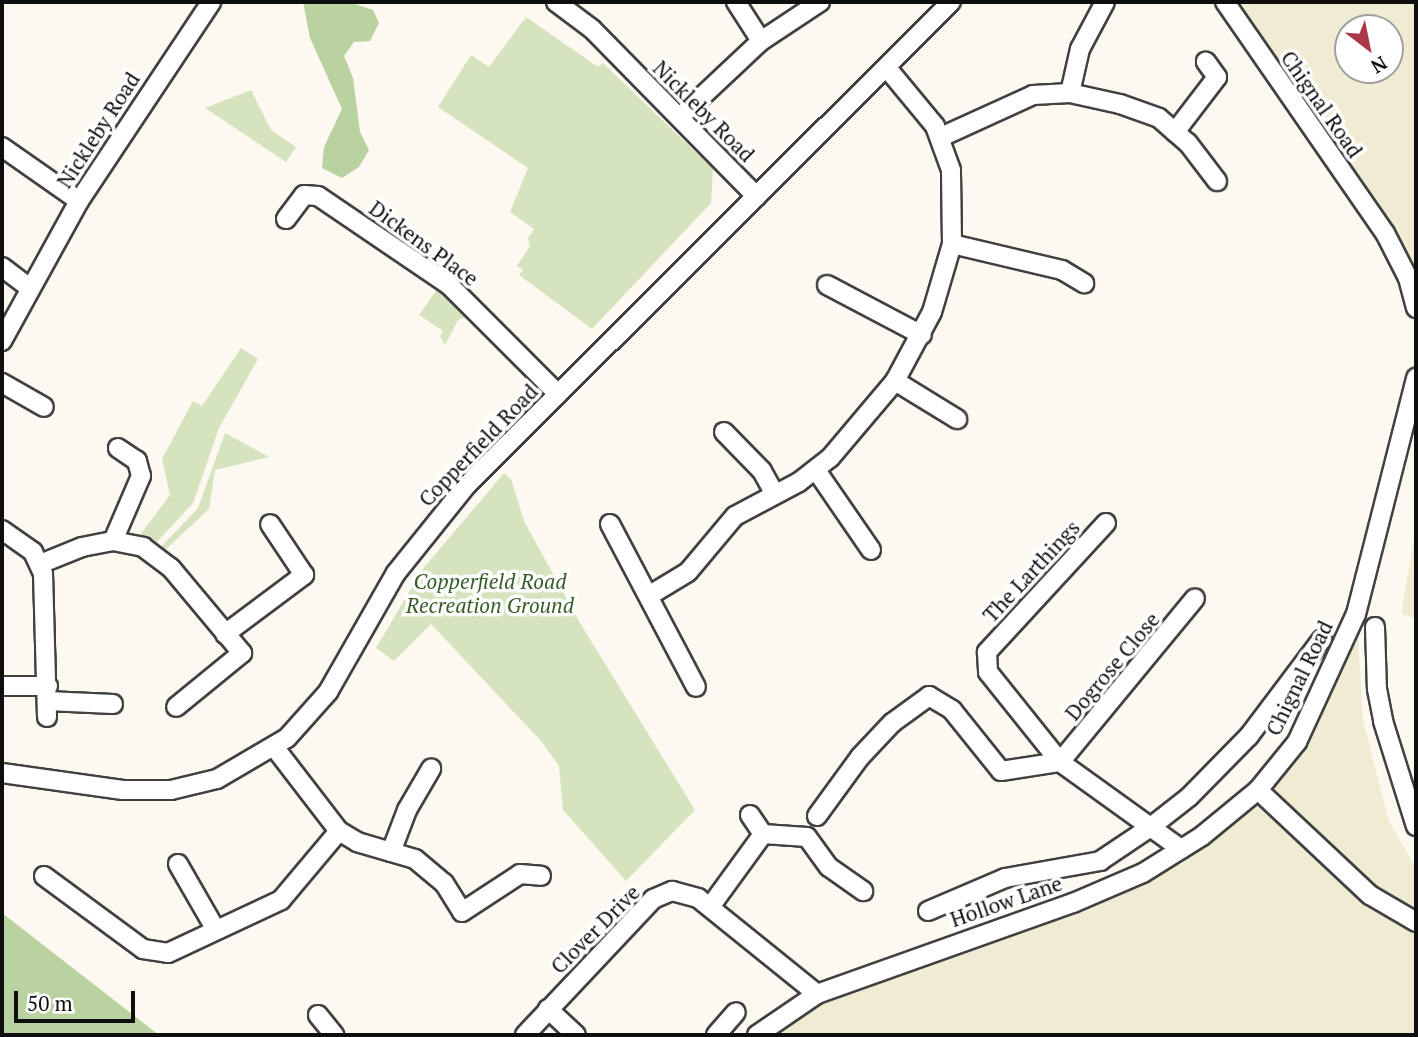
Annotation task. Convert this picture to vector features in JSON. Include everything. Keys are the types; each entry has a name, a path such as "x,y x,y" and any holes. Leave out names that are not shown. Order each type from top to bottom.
{"street":[{"name":"Nickleby Road","path":"2,341 79,201 211,2"},
{"name":"Nickleby Road","path":"556,2 592,29 757,197"},
{"path":"736,2 761,41"},
{"path":"680,117 761,41 820,2"},
{"name":"Copperfield Road","path":"2,773 97,787 171,790 217,779 275,748 302,725 328,692 397,573 427,531 491,459 951,2"},
{"path":"1070,93 1080,49 1105,2"},
{"name":"Chignal Road","path":"1225,2 1385,233 1408,278 1416,308"},
{"path":"1175,132 1216,77 1206,62"},
{"path":"650,595 688,572 735,516 816,470 895,381 922,335 942,287 953,244 953,185 941,137 922,106 887,68"},
{"path":"941,137 1033,95 1070,93 1121,104 1159,118 1175,132 1217,181"},
{"path":"2,147 79,201"},
{"name":"Dickens Place","path":"286,219 304,195 318,196 449,285 558,394"},
{"path":"953,244 1062,270 1084,283"},
{"path":"2,267 30,288"},
{"path":"827,285 922,335"},
{"name":"Chignal Road","path":"1258,790 1297,742 1356,614 1416,378"},
{"path":"895,381 957,419"},
{"path":"2,383 44,407"},
{"path":"724,432 762,471 775,494"},
{"path":"113,541 141,475 137,461 118,448"},
{"path":"816,470 871,550"},
{"path":"225,634 304,575 270,523"},
{"name":"The Larthings","path":"1106,523 986,652 988,672 1060,762 1181,849"},
{"path":"610,524 650,595 696,687"},
{"path":"2,530 24,544 40,564 47,702"},
{"path":"40,564 82,547 113,541 143,547 163,560 242,653 176,707"},
{"name":"Dogrose Close","path":"1060,762 1195,598"},
{"path":"1375,627 1377,689 1383,721 1416,826"},
{"path":"928,911 1005,877 1100,862 1189,797 1249,736 1322,639"},
{"path":"2,686 47,702 113,704"},
{"path":"817,816 876,740 929,696 952,710 1001,771 1060,762"},
{"path":"275,748 339,831 425,867 444,883 462,912 520,874 541,876"},
{"path":"391,852 407,810 431,769"},
{"path":"1258,790 1370,895 1416,922"},
{"name":"Hollow Lane","path":"757,1035 817,994 1073,903 1143,873 1181,849 1258,790"},
{"path":"750,815 762,834"},
{"path":"44,876 143,949 168,953 281,900 339,831"},
{"path":"762,834 807,837 829,866 863,891"},
{"path":"710,907 762,834"},
{"path":"178,864 216,930"},
{"name":"Clover Drive","path":"525,1035 653,898 672,891 698,898 817,994"},
{"path":"548,1009 576,1035"},
{"path":"716,1035 736,1012"},
{"path":"318,1015 334,1035"}],"shaded area":[{"path":"1239,2 1416,2 1416,272 1379,207"},
{"path":"1416,526 1416,619 1401,614"},
{"path":"1358,635 1363,720 1389,822 1416,868 1416,1035 771,1035 820,1002 952,949 1104,899 1183,863 1226,831 1269,786"}],"green space":[{"path":"303,2 349,2 373,10 379,23 370,41 354,42 344,56 353,78 360,132 369,150 359,167 342,178 322,168 324,147 342,109 310,38"},
{"path":"526,17 598,67 603,63 713,169 711,203 592,329 519,275 523,270 517,266 530,246 528,238 534,229 510,212 528,168 438,107 471,55 489,67"},
{"path":"251,90 271,130 296,147 286,162 205,108"},
{"path":"438,288 466,317 458,320 445,345 440,337 443,331 419,315"},
{"path":"241,348 258,359 219,428 193,503 155,544 140,535 170,495 162,459 193,401 202,406"},
{"path":"225,433 269,457 215,470 209,509 165,550 161,547 198,508"},
{"name":"Copperfield Road Recreation Ground","path":"504,473 511,479 524,521 580,623 695,810 626,881 563,810 559,766 541,741 431,624 394,661 376,648 422,570"},
{"path":"2,913 159,1035 2,1035"}]}
